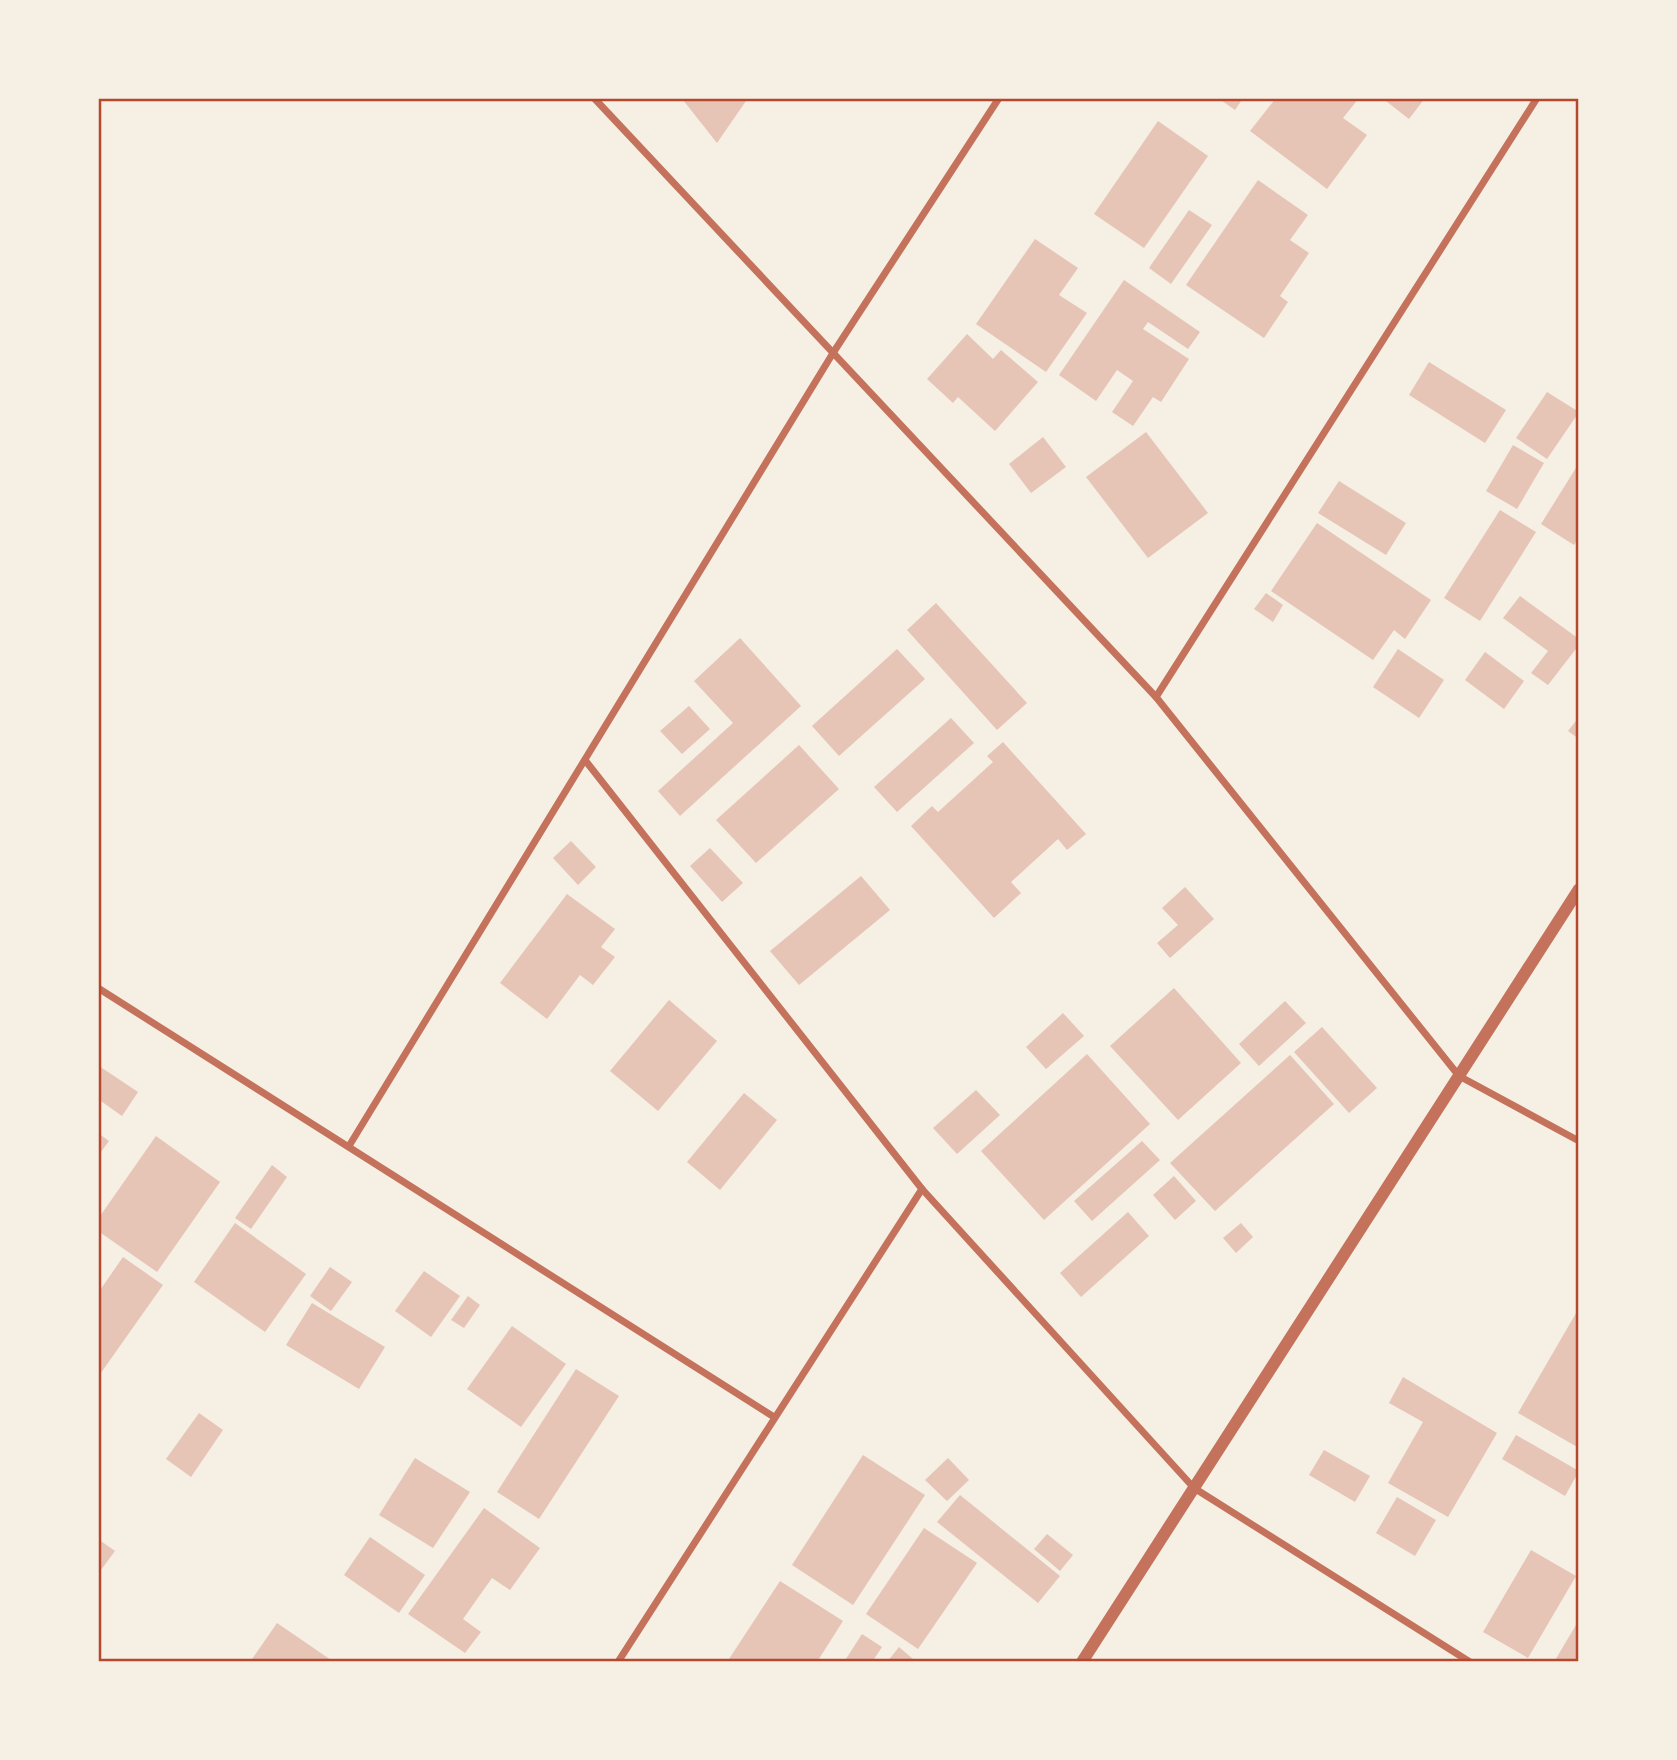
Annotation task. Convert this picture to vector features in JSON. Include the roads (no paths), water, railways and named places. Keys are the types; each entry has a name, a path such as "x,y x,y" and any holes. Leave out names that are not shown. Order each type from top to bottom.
{"street":[{"path":"594,98 1156,697 1459,1076 1579,1141"},
{"path":"349,1146 833,353 999,98"},
{"path":"1156,697 1538,98"},
{"path":"585,760 922,1189 1194,1488 1470,1662"},
{"path":"1083,1662 1579,889"},
{"path":"98,988 774,1417"},
{"path":"618,1662 922,1189"}]}
